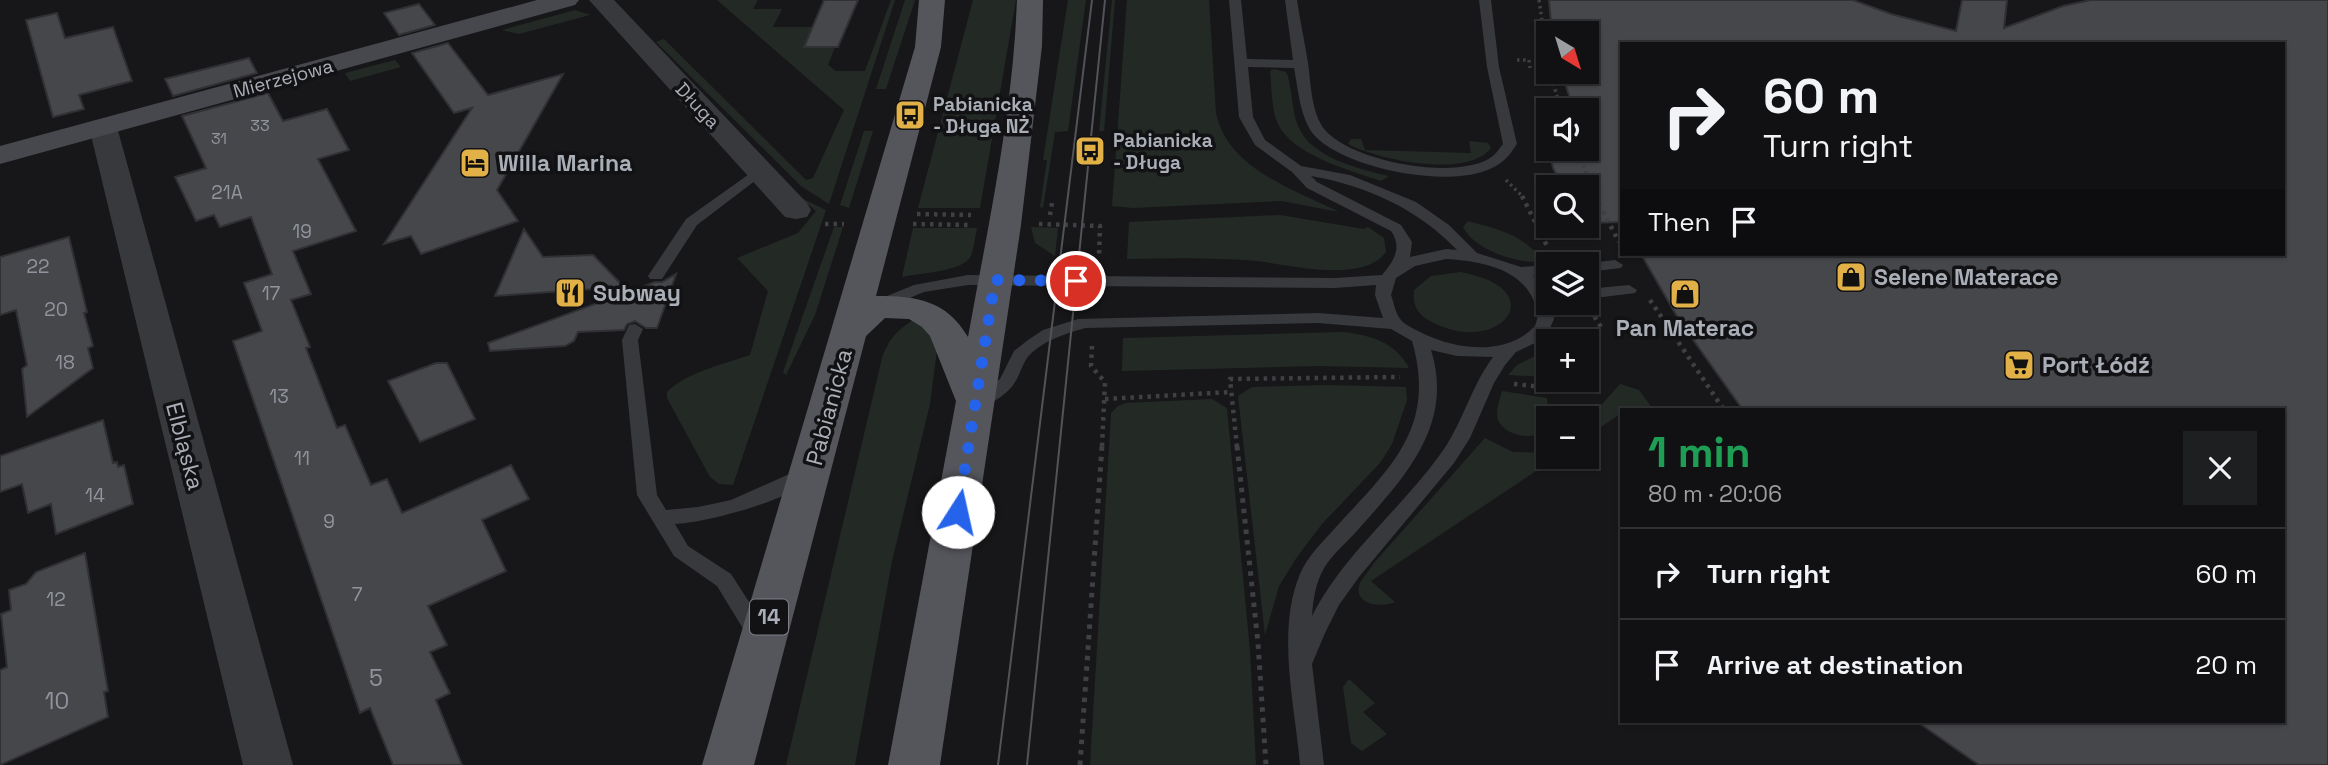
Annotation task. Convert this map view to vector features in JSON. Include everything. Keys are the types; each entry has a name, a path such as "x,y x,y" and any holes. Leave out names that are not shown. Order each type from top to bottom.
{"main road":[{"path":"928,47 932,0"},
{"name":"14","path":"928,47 951,0"},
{"path":"914,765 1009,198 1029,46 1030,0"},
{"path":"1029,46 1046,0"},
{"name":"Pabianicka","path":"728,765 812,470 863,319 928,47"},
{"path":"863,319 910,306 938,320 946,329 976,403"}],"street":[{"name":"Mierzejowa","path":"0,155 565,0"},
{"name":"Długa","path":"601,0 796,210"},
{"name":"Elbląska","path":"103,127 268,765"}],"lane":[{"path":"1235,0 1246,117 1252,131 1271,152 1297,169 1321,190 1396,228 1405,237 1407,245 1399,267"},
{"path":"1291,0 1312,120 1325,138 1345,152 1368,162 1402,169 1457,171 1489,165 1500,159 1510,144 1493,67 1489,11 1485,0"},
{"path":"1241,63 1302,64"},
{"path":"1297,169 1345,178 1412,205 1444,228 1471,256"},
{"path":"656,276 691,222 759,171"},
{"path":"1394,324 1382,297 1386,280 1399,267 1420,258 1446,254 1497,262 1517,272 1536,288"},
{"path":"1599,266 1615,265"},
{"path":"1517,272 1536,267"},
{"path":"863,319 899,295 943,283 995,280 1386,280"},
{"path":"1599,300 1637,292"},
{"path":"976,403 1007,382 1020,355 1034,344 1049,334 1084,323 1318,318 1394,324 1420,341 1448,350 1481,353 1509,350 1529,341 1543,327 1546,315"},
{"path":"635,329 630,340 647,495 681,551 723,580 762,640"},
{"path":"1312,765 1301,603 1310,573 1397,472 1418,439 1430,402 1432,377 1420,341"},
{"path":"1303,662 1318,625 1336,593 1439,469 1462,436 1491,368 1509,350"},
{"path":"660,517 691,517 731,507 783,487 812,470"}],"path":[{"path":"1539,0 1542,21"},
{"path":"1529,60 1531,68"},
{"path":"1489,165 1520,192 1547,252"},
{"path":"1050,215 1052,203"},
{"path":"1599,208 1620,245"},
{"path":"916,214 979,215"},
{"path":"914,224 977,225"},
{"path":"1031,224 1100,226 1098,261"},
{"path":"1637,292 1723,408"},
{"path":"1080,765 1105,399 1105,382 1091,366 1093,335"},
{"path":"1230,379 1258,643 1266,765"},
{"path":"1105,399 1231,392"}],"shaded area":[{"path":"717,0 758,0 753,9 782,9 773,27 813,27 804,47 835,47 828,65 836,71 865,71 891,0 895,0 829,204 801,186 656,42 664,39 806,180 813,178 844,110"},
{"path":"905,0 915,0 886,89 876,89"},
{"path":"973,0 1016,0 980,208 918,208"},
{"path":"1068,0 1086,0 1068,131 1055,132 1043,208 1040,207 1047,160 1043,160"},
{"path":"1112,0 1115,0 1104,131 1099,131"},
{"path":"1127,0 1209,0 1216,113 1223,132 1234,149 1265,175 1339,212 1282,201 1133,208 1112,206"},
{"path":"575,10 590,15 519,34 502,30"},
{"path":"395,60 401,67 350,81 345,73"},
{"path":"1274,69 1286,72 1298,126 1313,146 1337,160 1389,176 1381,181 1339,167 1309,153 1285,135 1278,124 1273,105 1270,71"},
{"path":"864,131 873,131 849,208 840,205"},
{"path":"1351,139 1361,139 1365,150 1471,153 1469,141 1488,143 1491,148 1479,157 1463,163 1422,164 1362,150 1348,144"},
{"path":"799,197 826,210 733,485 719,484 710,477 667,398 667,392 706,369 750,355 768,291 737,258 798,233 816,211"},
{"path":"1280,215 1364,229 1368,227 1384,238 1386,252 1374,262 1359,268 1340,270 1320,270 1246,260 1127,259 1129,222"},
{"path":"1468,221 1500,230 1519,239 1536,253 1536,262 1510,258 1487,249 1477,243 1463,227"},
{"path":"834,227 843,227 815,315 786,375 783,372"},
{"path":"1031,227 1058,228 1055,256 1035,243"},
{"path":"913,228 977,228 971,256 950,269 902,277"},
{"path":"1460,272 1489,281 1506,292 1511,305 1507,317 1495,327 1477,332 1455,331 1430,321 1419,312 1414,300 1414,290 1431,276"},
{"path":"917,318 925,324 937,350 930,404 892,561 855,765 786,765 882,358 895,334"},
{"path":"1342,332 1381,341 1397,352 1409,368 1318,366 1122,371 1123,338"},
{"path":"1536,356 1536,376 1508,375 1517,365"},
{"path":"1620,384 1639,390 1652,408 1620,408 1620,414 1599,428 1599,408"},
{"path":"1252,387 1406,387 1407,400 1392,444 1380,463 1322,524 1279,586 1265,635 1238,396"},
{"path":"1502,391 1547,398 1547,406 1536,406 1536,435 1529,436 1514,433 1502,426 1497,417"},
{"path":"1212,399 1227,408 1250,651 1256,765 1090,765 1111,413 1126,403"},
{"path":"1485,438 1513,452 1536,453 1536,469 1539,469 1371,581 1395,602 1382,605 1369,603 1360,596 1360,583 1373,564"},
{"path":"1349,679 1375,703 1363,712 1387,734 1362,751 1351,743 1343,687"}],"building":[{"path":"824,0 858,0 838,47 804,47"},
{"name":"Port Łódź","path":"1549,0 1853,0 1891,14 1956,31 1962,0 2007,0 2004,28 2063,6 2091,0 2328,0 2328,765 1979,765 1919,723 2285,723 2285,408 1742,408 1679,320 1642,256 2285,256 2285,42 1620,42 1620,222 1599,223 1599,175 1557,175 1553,168 1551,161 1599,161 1599,98 1570,98 1565,84 1600,84 1600,21 1551,21"},
{"path":"419,4 435,25 399,35 384,13"},
{"path":"57,13 65,38 113,27 132,81 79,95 84,109 53,117 26,20"},
{"path":"448,43 488,95 563,74 497,190 518,221 421,254 411,236 384,244 472,108 454,113 412,53"},
{"path":"249,58 257,73 173,96 165,79"},
{"path":"268,93 283,121 327,109 349,150 318,159 356,231 293,251 311,294 291,300 310,347 306,348 337,428 345,425 371,485 387,479 402,513 511,465 529,499 482,520 506,571 428,606 447,645 430,652 450,693 436,700 462,765 393,765 370,708 360,713 233,341 262,331 244,283 272,274 251,217 220,227 214,215 196,221 175,177 206,168 182,116"},
{"path":"524,229 543,257 593,255 624,287 495,296"},
{"path":"69,237 87,312 84,313 93,346 88,348 93,368 27,417 22,369 27,365 16,310 0,315 0,257"},
{"path":"676,274 657,328 646,328 635,321 627,324 624,330 578,332 574,341 565,346 490,351 488,343 655,282 662,282"},
{"path":"436,363 447,363 475,419 420,442 388,381"},
{"path":"103,420 113,463 117,462 118,467 124,465 133,504 56,534 51,504 28,513 22,484 0,492 0,456"},
{"path":"85,553 108,691 104,692 108,717 0,765 0,670 7,667 1,614 11,610 9,590 26,584 36,572"}],"tram line":[{"path":"998,765 1092,0"},
{"path":"1027,765 1105,0"}],"place":[{"name":"Pabianicka - Długa NŻ","path":"910,115"},
{"name":"Pabianicka - Długa","path":"1090,151"},
{"name":"Willa Marina","path":"475,163"},
{"name":"Selene Materace","path":"1851,277"},
{"name":"Subway","path":"570,293"},
{"name":"Pan Materac","path":"1685,294"},
{"name":"Port Łódź","path":"2019,365"}],"route":[{"path":"958,512 995,280 1076,281"}]}
